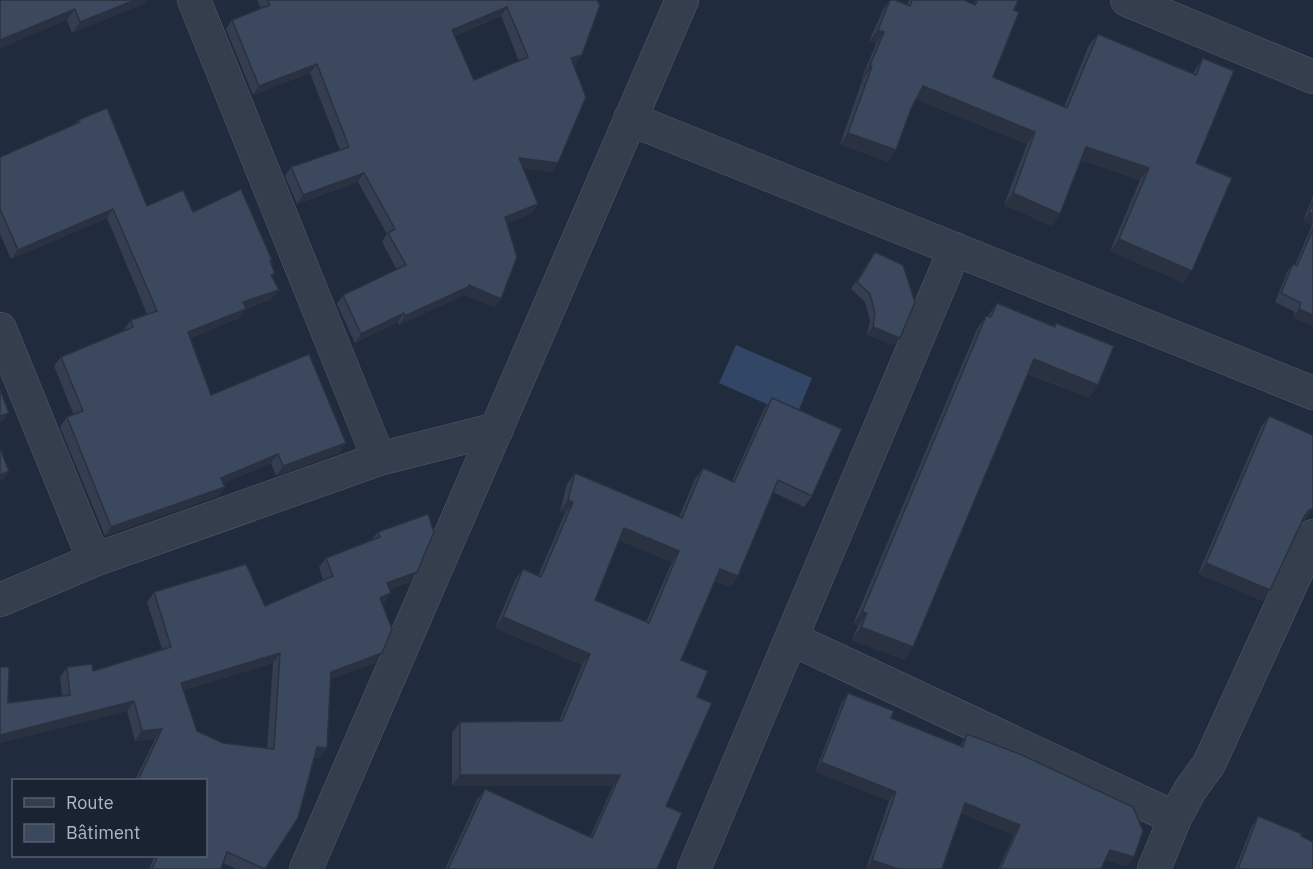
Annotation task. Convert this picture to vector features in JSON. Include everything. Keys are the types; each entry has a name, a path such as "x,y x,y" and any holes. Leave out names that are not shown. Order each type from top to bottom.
{"street":[{"path":"194,0 379,459"},
{"path":"306,869 682,0"},
{"path":"1127,0 1313,77"},
{"path":"630,120 1313,393"},
{"path":"694,869 955,249"},
{"path":"0,329 94,560"},
{"path":"0,600 94,560 379,459 497,429"},
{"path":"1154,869 1190,790 1209,764 1313,536"},
{"path":"792,639 1176,818"}],"water":[{"path":"736,345 812,378 796,417 719,383"}],"building":[{"path":"0,0 135,0 80,22 75,9 0,40"},
{"path":"267,0 597,0 600,5 582,55 571,58 586,97 558,163 519,158 538,204 505,217 517,257 501,299 469,285 361,334 343,295 406,265 388,233 395,229 364,173 303,195 291,167 349,147 317,64 259,86 232,20 270,5","holes":["507,7 528,57 474,80 452,30"]},
{"path":"890,0 910,6 912,0 964,0 975,5 978,0 1018,0 1014,10 1019,12 993,77 1067,108 1098,34 1196,75 1203,58 1234,71 1196,163 1232,178 1192,271 1119,239 1149,168 1086,147 1060,214 1013,193 1035,132 923,86 911,109 896,150 848,133 872,66 870,65 884,32 878,30"},
{"path":"107,108 147,206 183,190 193,212 241,189 272,260 270,261 275,273 271,275 279,290 243,302 246,309 188,332 211,395 309,354 346,443 283,466 278,454 221,478 225,487 111,527 67,417 83,411 61,357 133,327 131,320 157,311 113,209 18,250 0,209 0,157"},
{"path":"1313,202 1313,214 1309,212"},
{"path":"1313,229 1313,315 1299,309 1301,303 1281,293 1293,264 1297,266"},
{"path":"875,252 903,265 915,302 900,338 873,327 875,313 870,294 857,282"},
{"path":"997,303 1055,327 1056,323 1114,346 1098,385 1034,359 913,647 861,627 867,613 862,612 986,316 991,317"},
{"path":"0,389 9,413 0,416"},
{"path":"772,398 842,429 812,496 778,480 738,576 720,569 681,660 708,671 697,697 712,703 666,806 682,813 657,869 448,869 485,789 592,838 620,775 460,775 460,722 562,721 590,654 503,617 523,569 541,577 573,502 568,500 575,473 682,518 703,468 734,482","holes":["624,528 679,551 649,623 595,600"]},
{"path":"1269,416 1313,435 1313,509 1309,510 1304,517 1270,590 1206,563"},
{"path":"0,448 9,471 0,475"},
{"path":"428,514 434,532 417,572 387,583 391,593 380,598 392,629 382,653 331,672 327,748 317,747 298,818 265,869 227,852 221,869 152,869 157,857 207,857 207,779 138,779 162,729 142,731 134,701 0,735 0,667 9,667 8,703 70,695 67,667 92,664 93,671 171,647 154,592 246,564 265,606 333,576 326,558 380,537 378,532","holes":["280,653 274,749 223,743 197,731 181,683"]},
{"path":"848,693 894,711 891,718 963,747 967,734 1022,755 1133,807 1143,831 1134,857 1110,850 1101,869 1000,869 1020,825 965,803 942,869 898,869 872,860 896,792 821,762"},
{"path":"1258,816 1302,834 1301,836 1313,842 1313,869 1238,869"}]}
